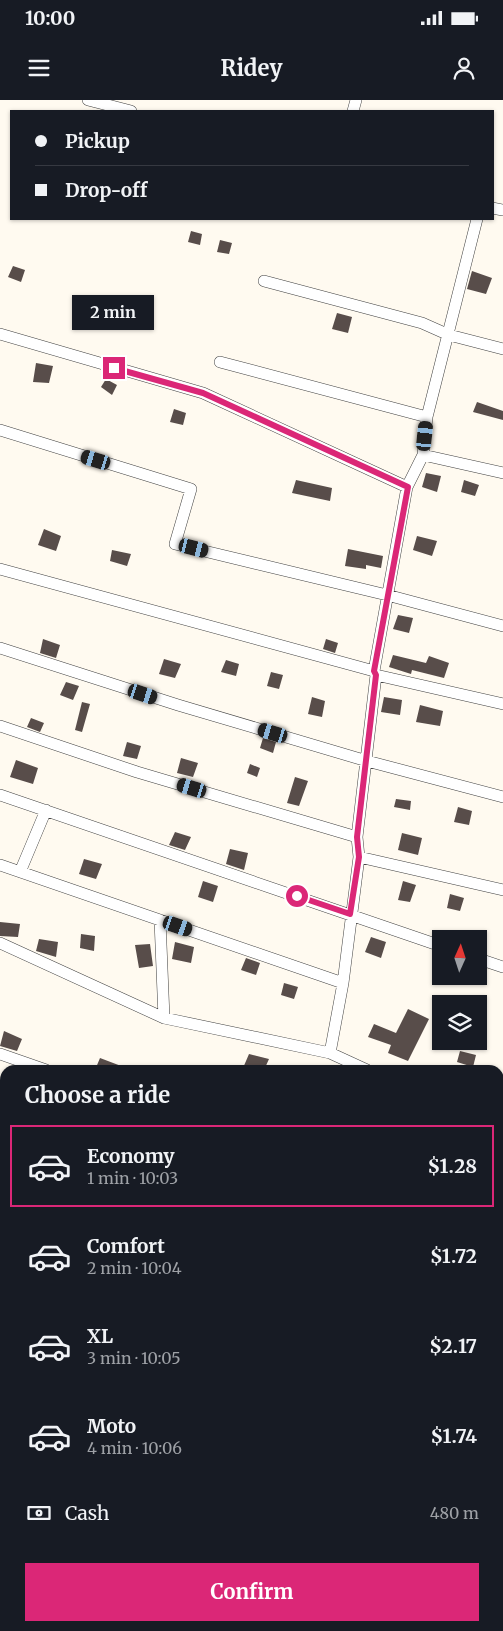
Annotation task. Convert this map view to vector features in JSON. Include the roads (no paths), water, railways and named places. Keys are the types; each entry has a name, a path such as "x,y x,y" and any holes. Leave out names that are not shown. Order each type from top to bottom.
{"street":[{"path":"88,100 127,110"},
{"path":"330,1052 343,982 350,914 359,857 357,837 367,761 375,673 387,595 408,487 423,455 427,417 477,220"},
{"path":"264,281 422,323 449,335 503,349"},
{"path":"0,334 203,393 408,487"},
{"path":"220,362 427,417"},
{"path":"0,430 191,489 175,544 387,595 503,626"},
{"path":"423,455 503,473"},
{"path":"0,569 375,673 503,704"},
{"path":"0,648 178,705 367,761 503,797"},
{"path":"0,726 137,772 357,837"},
{"path":"0,795 432,943"},
{"path":"20,872 46,810"},
{"path":"359,857 503,890"},
{"path":"0,865 343,982"},
{"path":"160,920 164,1018"},
{"path":"0,943 164,1018 330,1052 357,1065"},
{"path":"488,962 503,967"},
{"path":"0,1054 32,1065"}]}
